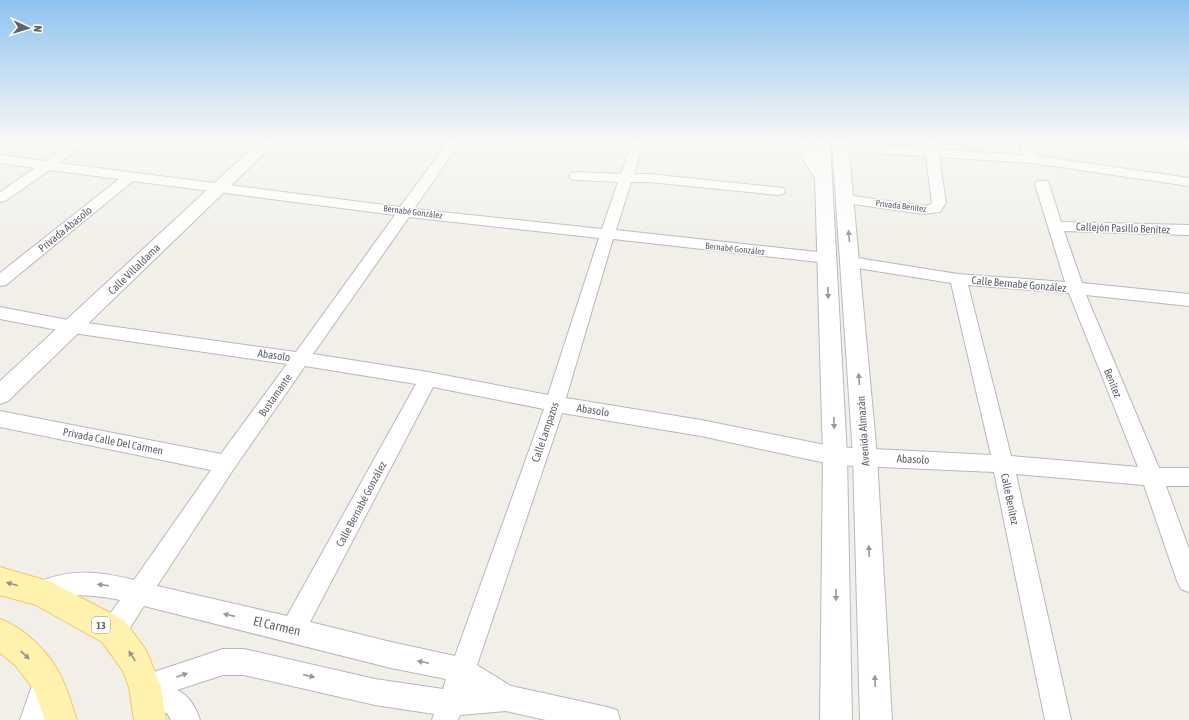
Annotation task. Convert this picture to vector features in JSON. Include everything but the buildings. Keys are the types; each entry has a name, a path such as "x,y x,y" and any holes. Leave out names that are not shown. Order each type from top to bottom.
{"main road":[{"name":"Calle Villaldama","path":"0,395 232,176"},
{"path":"824,176 835,456 836,720"},
{"name":"Avenida Almazán","path":"844,176 865,456 876,720"},
{"name":"13","path":"0,581 41,592 113,631 135,661 147,701"},
{"path":"0,634 27,655 46,680 61,720"}],"street":[{"path":"0,198 32,176"},
{"name":"Bernabé González","path":"120,176 406,212 827,258"},
{"name":"Bustamante","path":"113,631 226,464 431,176"},
{"path":"576,176 599,178 649,178 778,191"},
{"path":"820,176 824,182"},
{"name":"Privada Benítez","path":"846,199 924,210 935,209 939,203 936,176"},
{"path":"1143,176 1189,182"},
{"name":"Privada Abasolo","path":"0,281 130,177"},
{"name":"Calle Lampazos","path":"448,712 555,404 625,178"},
{"name":"Benítez","path":"1042,184 1074,288 1152,477 1189,581"},
{"name":"Callejón Pasillo Benítez","path":"1056,226 1189,230"},
{"name":"Calle Bernabé González","path":"851,262 958,279 1074,288 1189,300"},
{"name":"Calle Benítez","path":"958,279 1003,464 1058,720"},
{"name":"Abasolo","path":"0,313 73,327 301,359 428,379 555,404 701,428 835,456 865,456 1003,464 1152,477 1189,477"},
{"name":"Calle Bernabé González","path":"293,630 428,379"},
{"name":"Privada Calle Del Carmen","path":"0,419 226,464"},
{"name":"El Carmen","path":"41,592 67,584 105,585 391,655 462,670 506,698 607,720"},
{"name":"El Carmen","path":"147,701 223,662 244,662 375,692 448,712 506,698"},
{"path":"33,720 46,680"},
{"path":"147,701 175,702 187,720"}]}
